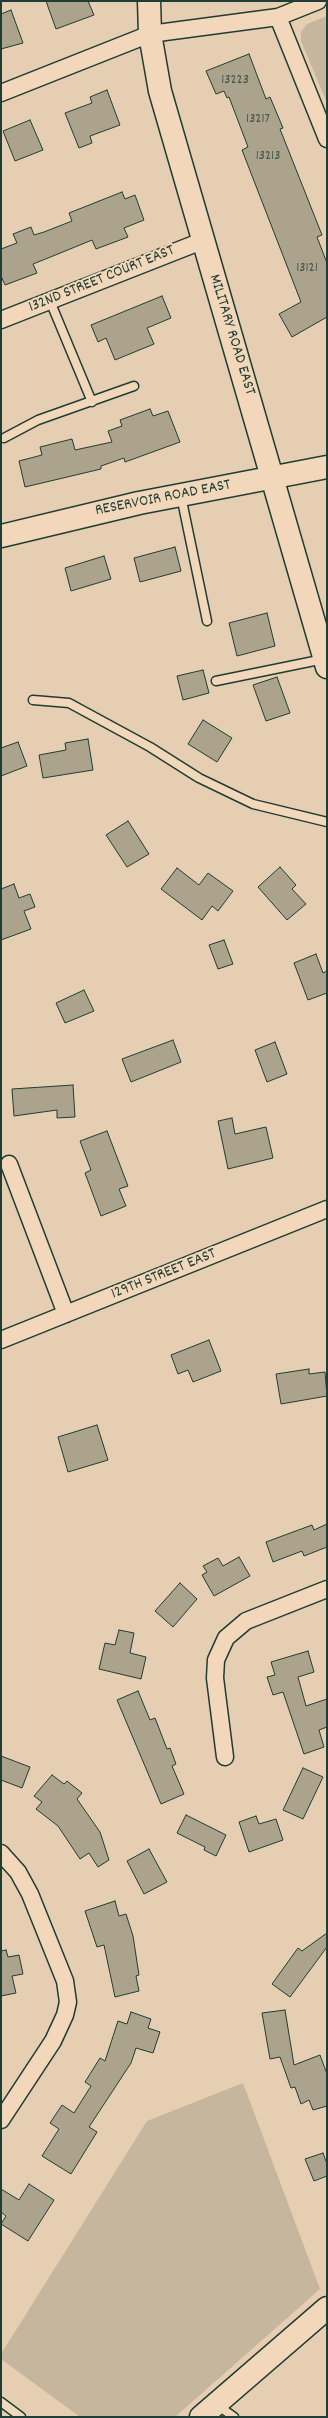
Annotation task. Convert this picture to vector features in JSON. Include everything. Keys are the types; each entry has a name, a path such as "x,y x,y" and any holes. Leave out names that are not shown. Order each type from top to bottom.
{"main road":[{"name":"MILITARY ROAD EAST","path":"148,1 150,34 160,91 202,240 274,476 326,663"},
{"name":"RESERVOIR ROAD EAST","path":"1,536 79,516 274,476 327,467"},
{"path":"208,2411 327,2308"}],"street":[{"path":"1,93 150,34 278,17 318,1"},
{"path":"278,17 327,139"},
{"name":"132ND STREET COURT EAST","path":"1,320 202,240"},
{"path":"9,1164 66,1314"},
{"name":"129TH STREET EAST","path":"1,1340 327,1209"},
{"path":"225,1757 215,1678 216,1660 226,1638 246,1621 327,1589"},
{"path":"1,1853 18,1872 30,1894 65,1981 68,2002 60,2027 1,2120"}],"lane":[{"path":"50,301 92,402"},
{"path":"4,438 38,420 134,386"},
{"path":"181,496 207,621"},
{"path":"216,681 326,663"},
{"path":"33,700 69,702 150,747 199,778 253,804 327,822"},
{"path":"1,2402 21,2417"},
{"path":"208,2411 234,2417"}],"shaded area":[{"path":"327,16 327,103 301,41 301,32 307,24"},
{"path":"243,2083 320,2289 175,2417 80,2417 1,2359 1,2354 147,2121"}],"building":[{"path":"46,1 88,1 94,15 56,29"},
{"path":"11,10 23,43 1,49 1,14"},
{"path":"249,54 266,99 270,97 283,128 280,129 322,235 317,237 327,263 327,317 292,337 279,314 301,302 242,150 248,147 229,97 227,98 224,91 216,94 206,71"},
{"path":"107,90 120,125 90,136 92,143 79,148 65,113 92,103 90,97"},
{"path":"30,120 43,150 15,161 3,131"},
{"path":"122,192 125,199 135,195 144,220 124,228 128,237 96,249 92,240 33,264 37,273 5,285 1,276 1,249 17,243 13,234 31,227 34,235 44,232 72,221 69,213"},
{"path":"162,296 171,318 147,328 154,344 115,360 106,338 98,342 91,325"},
{"path":"150,409 153,416 168,411 180,442 125,462 124,458 101,466 101,469 25,487 19,461 42,455 40,447 72,439 75,450 112,442 108,431 122,426 120,420"},
{"path":"175,547 181,571 140,582 134,558"},
{"path":"104,556 111,579 71,591 65,568"},
{"path":"267,613 275,646 237,656 229,623"},
{"path":"203,670 209,693 183,700 177,676"},
{"path":"277,677 290,713 266,721 253,685"},
{"path":"203,720 232,738 217,762 188,744"},
{"path":"88,739 93,770 43,778 39,755 66,750 65,743"},
{"path":"18,742 27,766 1,776 1,748"},
{"path":"128,821 149,854 127,867 106,835"},
{"path":"280,867 296,885 292,889 306,904 287,920 258,887"},
{"path":"177,868 199,885 208,873 233,891 218,911 212,906 202,920 161,889"},
{"path":"14,884 19,898 30,894 35,907 24,911 31,929 1,940 1,889"},
{"path":"224,940 233,964 218,969 209,945"},
{"path":"316,954 323,973 327,971 327,993 308,1000 294,963"},
{"path":"84,990 94,1011 65,1023 56,1003"},
{"path":"173,1040 181,1062 131,1082 122,1059"},
{"path":"275,1042 287,1074 267,1082 255,1050"},
{"path":"73,1085 75,1117 57,1118 57,1110 14,1116 12,1089"},
{"path":"232,1118 235,1134 266,1127 273,1158 228,1169 218,1121"},
{"path":"107,1131 128,1186 119,1189 126,1206 101,1216 85,1173 91,1170 80,1141"},
{"path":"209,1340 221,1371 193,1382 188,1370 178,1374 171,1355"},
{"path":"309,1369 309,1374 325,1372 327,1396 281,1404 276,1374"},
{"path":"97,1425 108,1460 68,1472 58,1437"},
{"path":"327,1524 327,1547 304,1556 302,1551 273,1562 266,1542 312,1525 314,1530"},
{"path":"239,1557 250,1576 214,1596 202,1575 207,1572 203,1566 218,1558 223,1566"},
{"path":"180,1583 197,1599 173,1627 155,1611"},
{"path":"119,1630 134,1633 130,1653 146,1657 141,1679 99,1669 105,1643 115,1645"},
{"path":"308,1651 314,1672 298,1677 306,1706 327,1699 327,1727 319,1730 324,1747 304,1754 283,1692 273,1695 267,1677 275,1675 271,1662"},
{"path":"138,1691 150,1720 155,1718 167,1749 170,1748 176,1764 172,1766 184,1794 161,1804 117,1700"},
{"path":"1,1756 30,1767 22,1788 1,1780"},
{"path":"303,1768 323,1777 303,1819 283,1810"},
{"path":"52,1775 64,1784 67,1781 82,1793 77,1799 100,1832 109,1860 98,1867 89,1853 80,1859 58,1826 36,1809 42,1802 34,1796"},
{"path":"186,1815 226,1835 216,1856 204,1850 205,1847 177,1833"},
{"path":"256,1816 259,1824 276,1819 283,1840 249,1852 239,1822"},
{"path":"149,1849 167,1882 144,1894 127,1861"},
{"path":"115,1901 119,1916 126,1914 133,1936 139,1975 136,1976 139,1991 115,1997 104,1945 97,1947 85,1911"},
{"path":"327,1933 327,1947 290,1997 272,1984 298,1948 302,1951"},
{"path":"6,1950 8,1957 19,1955 23,1974 12,1976 16,1993 1,1996 1,1951"},
{"path":"285,2010 294,2065 320,2055 327,2074 327,2106 313,2110 309,2100 301,2104 295,2087 291,2088 280,2057 270,2059 262,2013"},
{"path":"131,2012 151,2019 148,2028 160,2032 153,2053 136,2048 131,2063 89,2127 97,2132 71,2174 42,2156 59,2129 50,2123 62,2105 74,2113 91,2086 85,2082 100,2058 105,2061 118,2021 127,2024"},
{"path":"323,2153 327,2164 327,2176 314,2181 305,2159"},
{"path":"29,2184 54,2200 28,2241 1,2224 6,2216 1,2212 1,2189 19,2200"}]}
